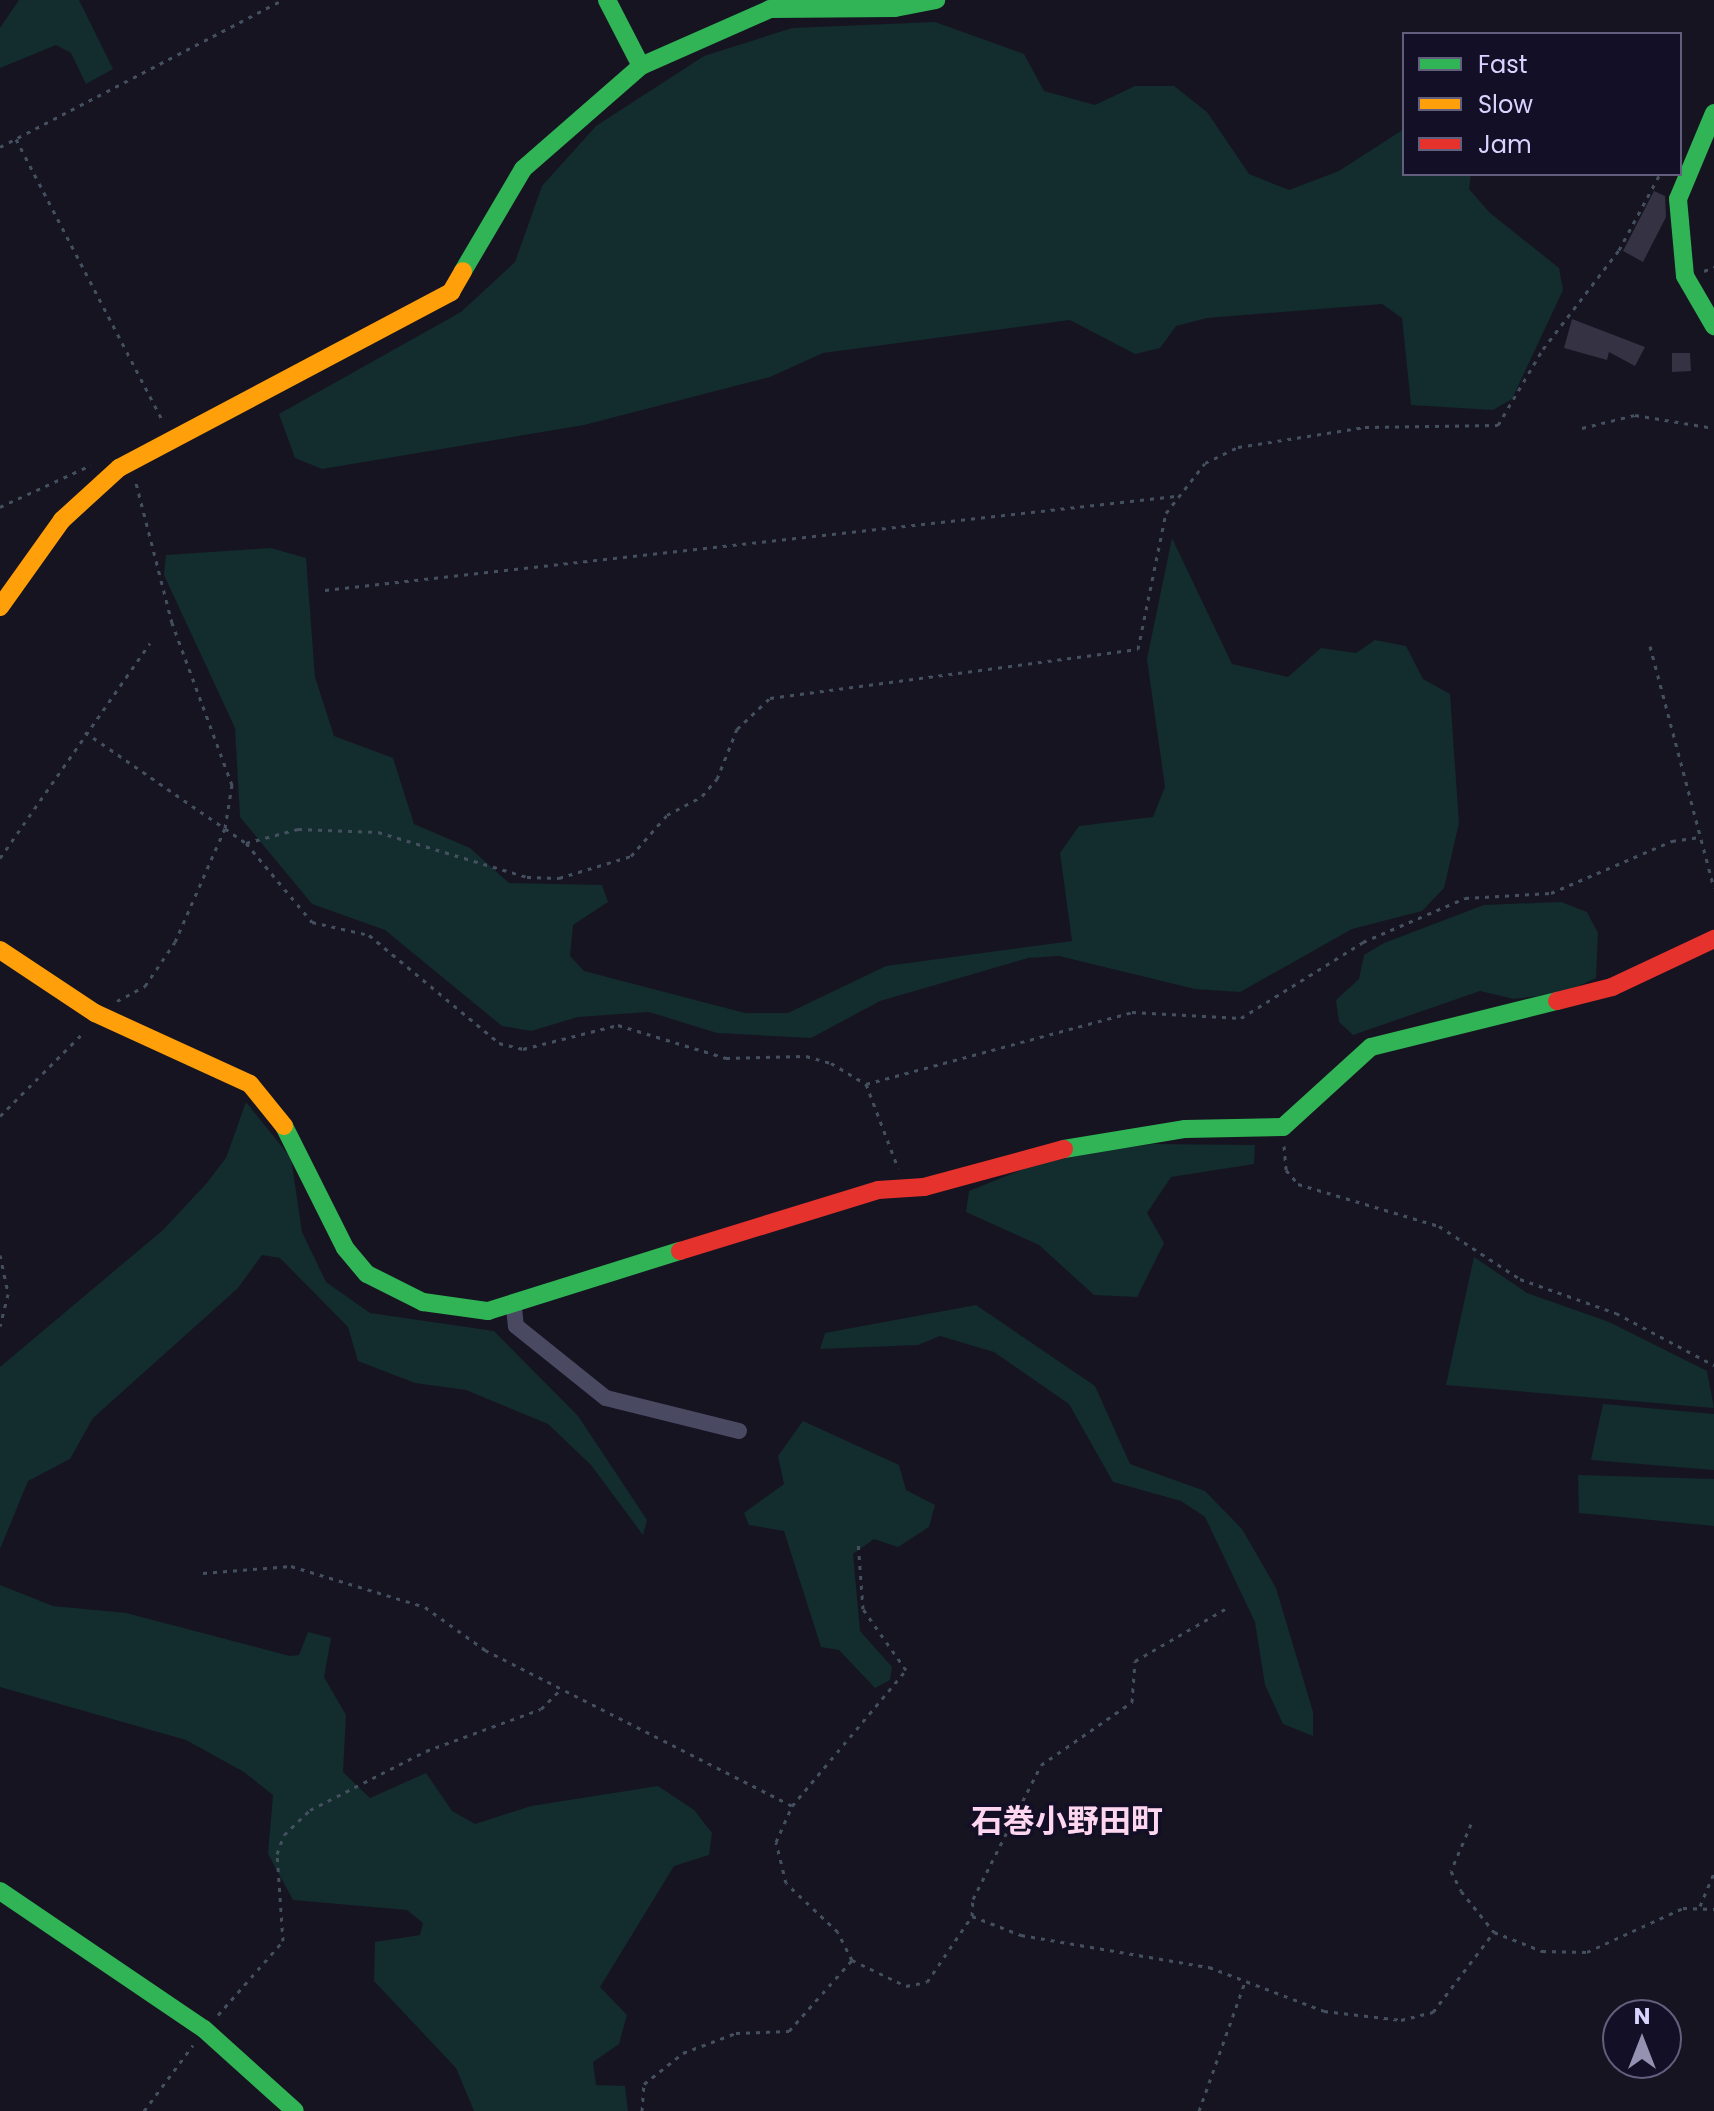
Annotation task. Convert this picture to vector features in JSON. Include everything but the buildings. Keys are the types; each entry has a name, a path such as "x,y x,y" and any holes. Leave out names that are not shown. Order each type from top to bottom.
{"street":[{"path":"607,0 641,66"},
{"path":"0,607 62,520 119,468 171,435 451,292 523,169 641,66 770,9 895,8 936,0"},
{"path":"1714,113 1684,173 1678,215 1685,276 1714,326"},
{"path":"0,950 95,1013 250,1084 273,1105 345,1248 367,1274 423,1302 514,1308 904,1185 1139,1135 1283,1127 1371,1047 1612,987 1714,939"},
{"path":"514,1308 516,1326 606,1398 739,1431"},
{"path":"0,1891 204,2029 295,2111"}],"path":[{"path":"0,147 282,0"},
{"path":"16,139 171,435"},
{"path":"246,843 327,828 378,832 527,877 559,878 611,864 702,796 717,779 737,729 770,698 1138,649 1176,496 1205,463 1238,447 1365,427 1498,425 1543,349 1619,250 1659,176"},
{"path":"1582,428 1635,415 1714,428"},
{"path":"0,507 77,467 119,468 137,484 172,623 225,751 232,785 225,828 175,942 145,986 95,1013 62,1059 0,1116"},
{"path":"325,590 1163,492 1176,496"},
{"path":"0,858 150,643"},
{"path":"1650,646 1714,888"},
{"path":"85,732 246,843 312,922 369,935 450,1008 511,1049 618,1025 726,1058 806,1056 866,1084 1132,1012 1241,1018 1363,942 1465,898 1551,893 1672,841 1700,837"},
{"path":"866,1084 904,1185"},
{"path":"1283,1127 1286,1170 1298,1184 1439,1226 1520,1279 1616,1313 1714,1365"},
{"path":"0,1255 8,1294 0,1326"},
{"path":"858,1541 863,1609 906,1670 792,1806 776,1842 779,1865 799,1899 838,1932 852,1960 917,1987 937,1973 972,1916 973,1899 1041,1765 1132,1702 1135,1661 1225,1609"},
{"path":"203,1573 291,1566 425,1607 485,1650 792,1806"},
{"path":"144,2111 204,2029 283,1941 277,1854 284,1835 310,1810 426,1751 541,1709 561,1689"},
{"path":"1471,1824 1451,1871 1494,1932 1564,1955 1700,1906 1714,1909"},
{"path":"1700,1906 1714,1873"},
{"path":"972,1916 1021,1935 1161,1955 1246,1979 1324,2011 1418,2020 1433,2012 1494,1932"},
{"path":"642,2111 644,2084 683,2053 736,2033 789,2031 852,1960"},
{"path":"1199,2111 1246,1979"}],"green space":[{"path":"19,0 79,0 113,69 86,84 71,53 56,45 0,68 0,28"},
{"path":"935,22 1024,54 1044,91 1095,105 1135,86 1174,86 1207,112 1249,174 1289,190 1339,171 1402,130 1402,176 1471,176 1469,189 1490,213 1559,268 1563,290 1512,399 1493,410 1411,405 1402,318 1382,304 1207,318 1176,326 1160,348 1135,354 1070,320 823,353 770,377 584,425 322,469 295,458 279,414 461,312 515,262 542,186 596,126 704,56 792,28"},
{"path":"1172,538 1232,664 1288,677 1321,648 1356,653 1375,640 1406,646 1423,679 1450,694 1459,823 1444,888 1422,911 1352,929 1240,992 1195,989 1059,956 1028,958 880,1001 811,1038 717,1033 649,1012 578,1017 531,1031 502,1026 385,930 312,904 240,817 235,728 164,575 166,555 271,548 306,558 315,677 334,736 393,758 414,824 470,848 509,883 602,885 608,902 573,925 570,956 584,971 745,1013 788,1013 886,966 1072,941 1060,853 1079,826 1153,817 1165,787 1147,659"},
{"path":"1561,902 1587,912 1598,933 1596,978 1563,993 1514,999 1480,991 1353,1035 1339,1022 1336,1000 1359,979 1364,955 1384,943 1484,905"},
{"path":"246,1102 291,1158 302,1232 326,1282 370,1313 494,1331 578,1416 647,1520 643,1535 591,1465 548,1424 466,1390 415,1383 358,1361 348,1327 280,1258 262,1255 238,1288 93,1418 70,1459 28,1481 0,1549 0,1367 163,1230 206,1184 226,1158"},
{"path":"1153,1144 1255,1145 1254,1164 1171,1177 1147,1213 1164,1243 1137,1297 1094,1295 1039,1245 966,1212 969,1191 1051,1158"},
{"path":"1474,1257 1527,1293 1609,1322 1707,1371 1714,1408 1446,1385"},
{"path":"976,1305 1095,1386 1130,1464 1205,1491 1242,1529 1276,1588 1313,1712 1313,1736 1283,1724 1265,1685 1255,1622 1205,1517 1181,1501 1113,1482 1069,1404 994,1352 940,1336 918,1345 820,1349 825,1333"},
{"path":"1603,1404 1714,1414 1714,1470 1591,1460"},
{"path":"803,1421 899,1465 906,1490 935,1505 929,1527 898,1547 874,1539 853,1554 860,1631 892,1667 890,1680 875,1688 839,1650 821,1647 784,1531 749,1525 744,1513 784,1484 778,1456"},
{"path":"1578,1475 1714,1479 1714,1526 1579,1513"},
{"path":"0,1585 53,1606 126,1613 290,1656 299,1655 308,1632 331,1638 324,1677 346,1715 343,1772 370,1798 426,1773 452,1811 475,1824 531,1806 658,1786 694,1810 712,1833 709,1855 674,1866 600,1987 627,2015 619,2044 593,2062 596,2085 625,2086 628,2111 474,2111 456,2068 374,1981 375,1942 420,1935 423,1923 407,1910 293,1900 268,1854 273,1795 244,1772 186,1740 0,1687"}],"traffic: fast":[{"path":"607,0 641,66"},
{"path":"463,271 523,169 641,66 770,9 895,8 936,0"},
{"path":"1714,113 1678,199 1685,276 1714,326"},
{"path":"1064,1149 1185,1129 1283,1127 1371,1047 1557,1001"},
{"path":"284,1126 345,1248 367,1274 423,1302 488,1311 680,1251"},
{"path":"0,1891 204,2029 295,2111"}],"traffic: slow":[{"path":"0,607 62,520 119,468 451,292 463,271"},
{"path":"0,950 95,1013 250,1084 284,1126"}],"traffic: jam":[{"path":"1557,1001 1612,987 1714,939"},
{"path":"680,1251 878,1190 924,1187 1064,1149"}],"district":[{"name":"石巻小野田町","path":"1067,1821"}]}
